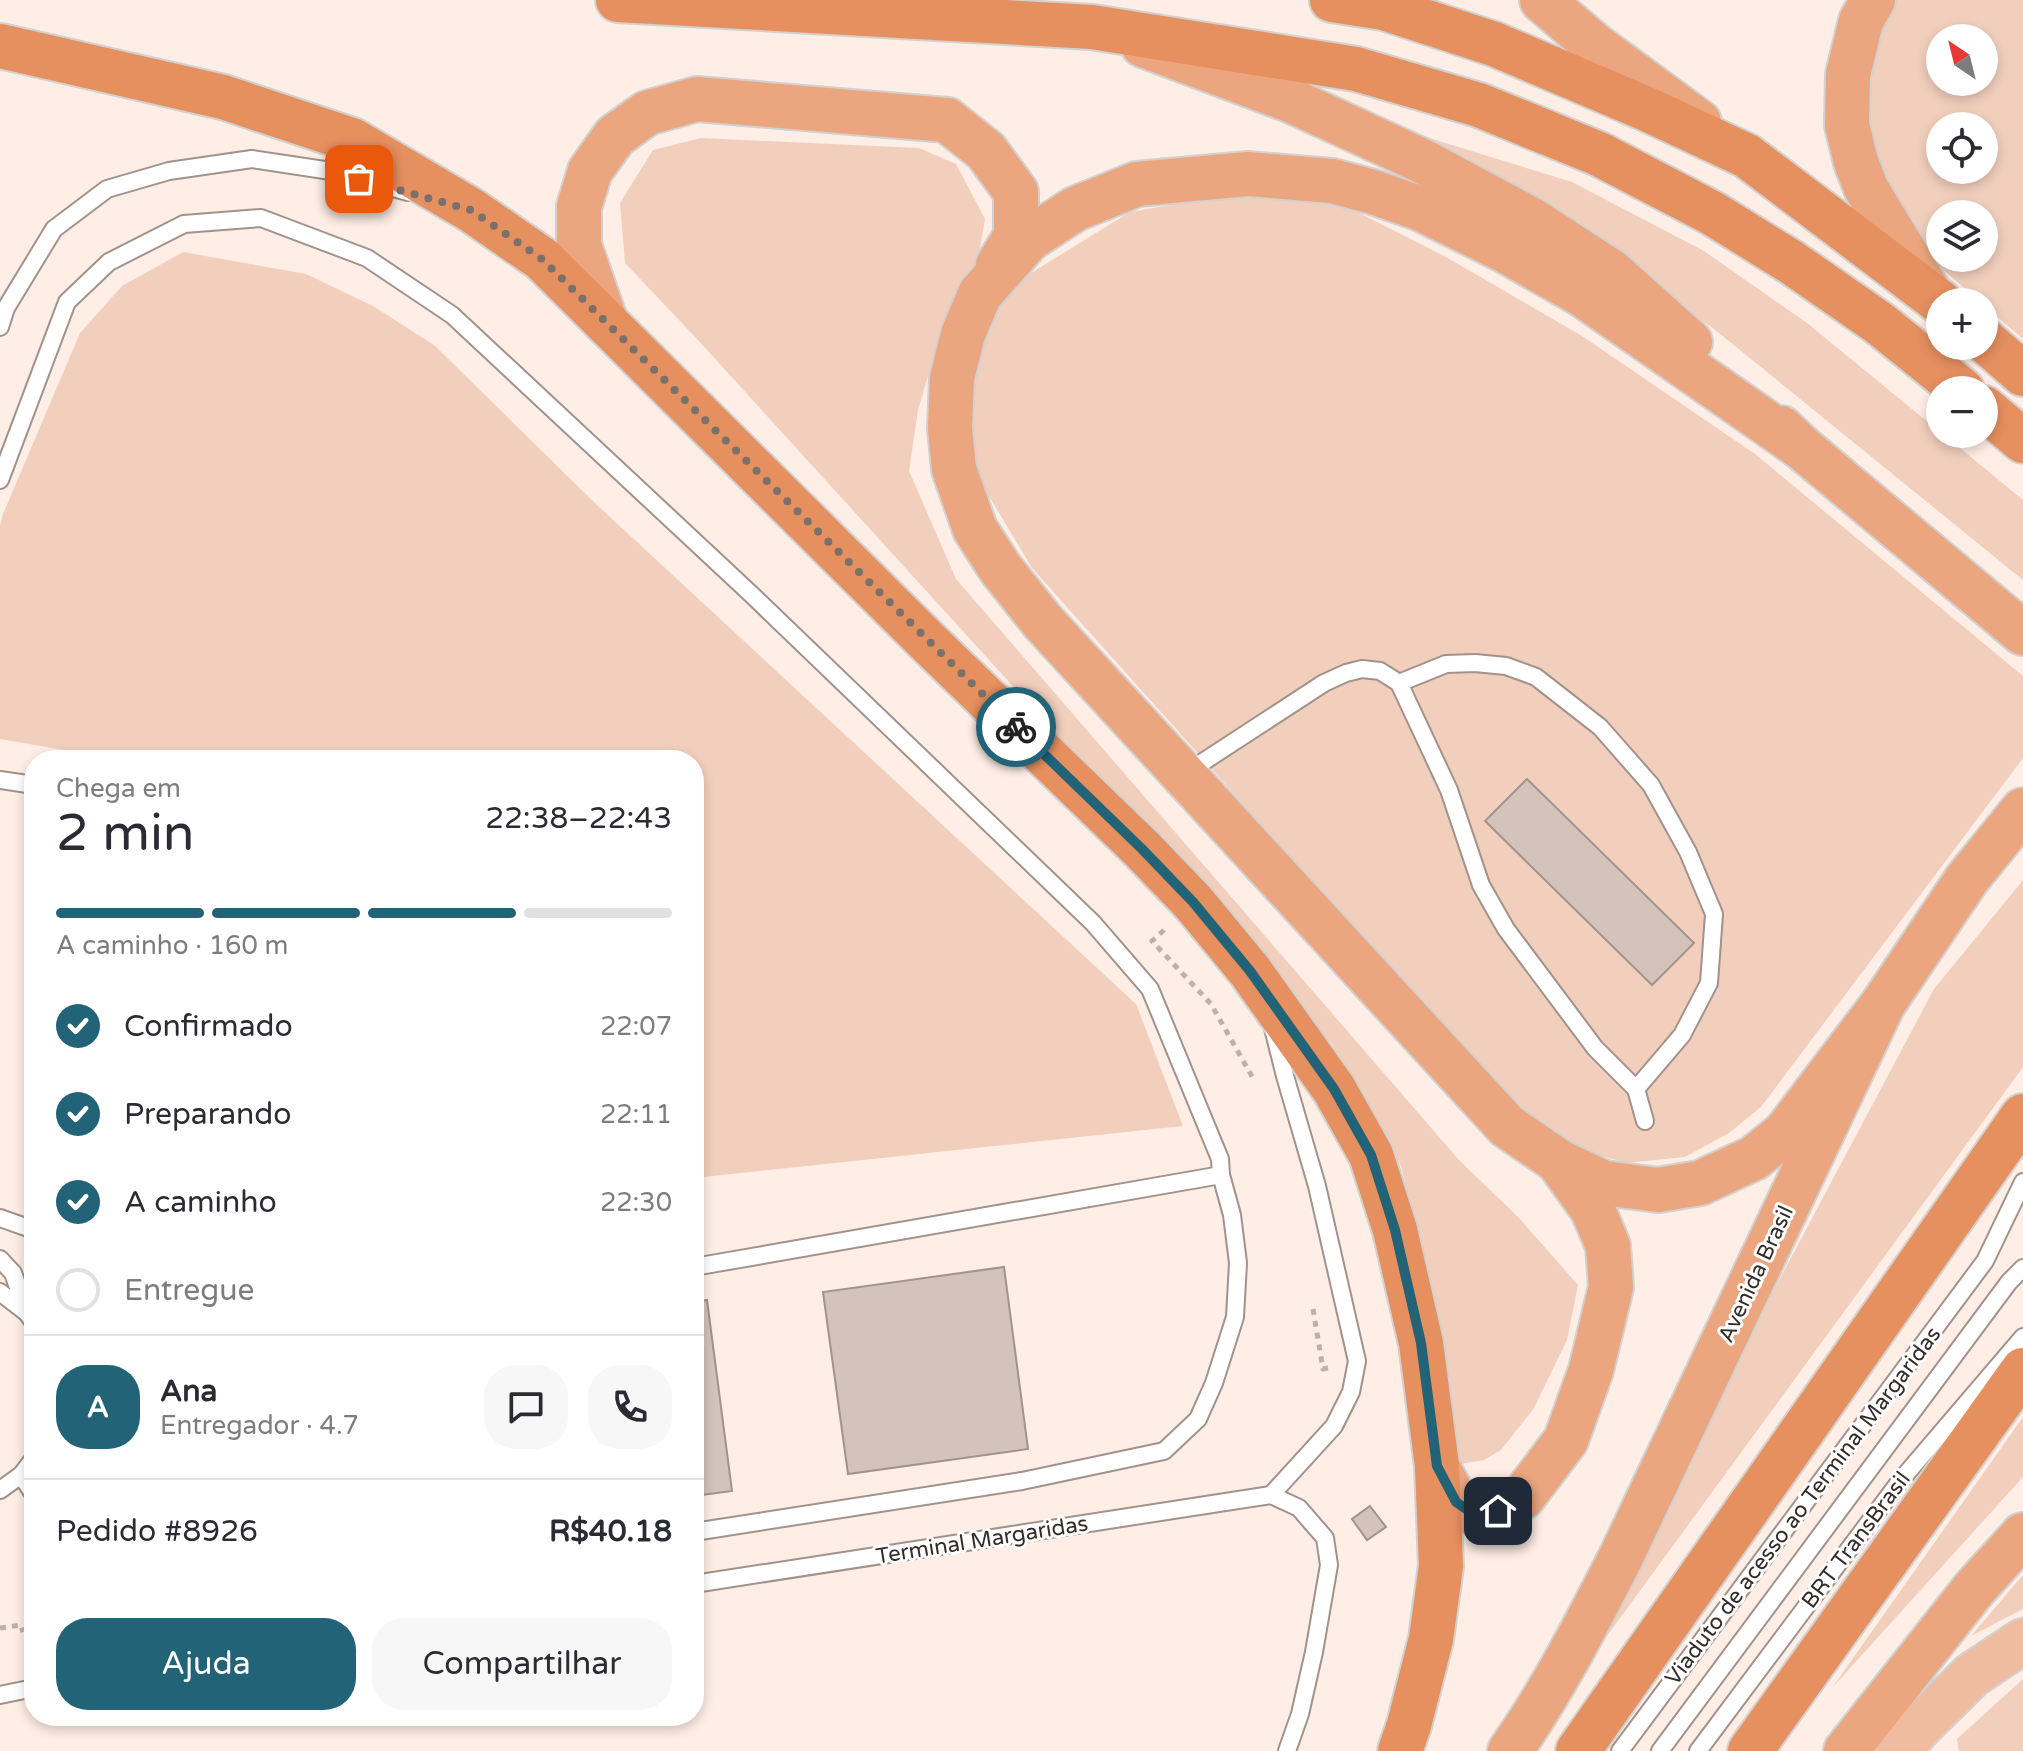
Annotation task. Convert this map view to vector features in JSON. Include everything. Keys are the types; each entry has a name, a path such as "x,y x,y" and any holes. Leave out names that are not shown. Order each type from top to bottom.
{"highway":[{"path":"618,0 1092,27 1356,69 1479,105 1599,154 1712,213 1791,262 1879,323 1945,376"},
{"path":"1332,0 1384,8 1494,44 1747,156"},
{"path":"1542,0 1593,44 1926,290"},
{"path":"1873,0 1861,21 1848,75 1847,125 1866,188 1929,288"},
{"path":"1092,27 1290,100 1420,160 1532,220 1612,272 1801,447 2023,633"},
{"path":"0,46 223,97 352,140 471,210 542,259 1142,849 1193,902 1250,971 1334,1089 1371,1155 1395,1230 1421,1343 1437,1466 1441,1566 1431,1639 1400,1751"},
{"path":"606,323 579,245 579,207 590,171 615,136 647,113 697,99 947,120 986,151 1016,192 1016,236 980,294 963,334 952,378 950,428 954,469 975,529 1000,568 1043,622 1507,1126 1558,1161 1604,1183 1658,1190 1700,1183 1754,1158 1785,1133 1883,1004"},
{"path":"980,294 1029,239 1075,209 1137,184 1248,174 1332,181 1419,208 1504,250 1583,295 1801,447"},
{"path":"1998,352 2023,374"},
{"path":"1998,420 2023,441"},
{"name":"Avenida Brasil","path":"1510,1751 1534,1717 1579,1639 1621,1557 1883,1004 1967,879 2023,810"},
{"path":"1578,1751 2023,1116"},
{"path":"1437,1466 1456,1502 1472,1513 1498,1511 1523,1497 1566,1440 1591,1370 1611,1287 1608,1246 1593,1210 1558,1161"},
{"path":"1750,1751 2023,1370"},
{"path":"1846,1751 1974,1589 2023,1535"}],"main road":[{"path":"1899,1751 1961,1685 2023,1641"},
{"path":"1939,1751 1961,1685"}],"lane":[{"path":"0,327 6,308 54,229 107,189 169,171 252,159 331,171 471,210"},
{"path":"0,480 67,302 109,262 184,224 261,218 367,258 452,315 774,616 1093,923 1150,989 1220,1159 1238,1263 1235,1317 1214,1383 1198,1419 1164,1451 1022,1481 704,1530"},
{"path":"1399,683 1446,664 1506,666 1536,677 1600,727 1651,785 1688,852 1714,914 1709,983 1682,1035 1636,1089"},
{"path":"1185,774 1324,683 1346,673 1362,669 1380,671 1399,683 1449,790 1481,885 1506,929 1595,1048 1636,1089 1645,1121"},
{"path":"0,780 24,784"},
{"path":"1250,971 1271,1020 1317,1186 1357,1361 1351,1392 1334,1426 1271,1495 1299,1508 1325,1538 1329,1565 1314,1652 1300,1714 1287,1751"},
{"path":"704,1265 1221,1175"},
{"name":"Viaduto de acesso ao Terminal Margaridas","path":"1620,1751 1985,1261 2023,1182"},
{"path":"0,1218 24,1226"},
{"path":"0,1259 13,1273 24,1302"},
{"name":"Viaduto de acesso ao Terminal Margaridas","path":"1660,1751 2009,1282 2023,1268"},
{"path":"0,1292 24,1313"},
{"name":"BRT TransBrasil","path":"1698,1751 1900,1481 2023,1337"},
{"path":"0,1490 24,1471"},
{"path":"21,1475 24,1480"},
{"name":"Terminal Margaridas","path":"704,1582 1271,1495"},
{"path":"0,1695 24,1690"}],"path":[{"path":"0,1628 21,1625 23,1632"}],"shaded area":[{"path":"1889,0 2023,0 2023,339 1998,317 1998,288 1964,288 1946,272 1998,272 1998,200 1926,200 1926,254 1857,123"},
{"path":"1400,129 1572,182 1704,251 1807,323 1926,421 1926,448 1960,448 2023,500 2023,580 1714,329 1562,222"},
{"path":"701,138 919,148 956,164 985,219 977,266 946,315 918,410 909,471 956,579 1459,1160 1518,1217 1578,1285 1567,1340 1534,1408 1501,1450 1484,1460 1461,1464 1447,1397 1440,1329 1401,1166 1332,1044 1245,941 625,263 620,203 653,150"},
{"path":"1288,194 1357,212 1446,257 1582,336 1755,454 2023,676 2023,758 1761,1107 1729,1133 1685,1157 1626,1163 1572,1147 1535,1130 1032,568 977,476 969,399 975,354 999,306 1031,273 1130,212 1199,200"},
{"path":"183,252 306,274 373,306 434,345 597,505 1136,1004 1183,1126 704,1177 704,750 64,750 0,739 0,526 3,514 80,333 122,286"},
{"path":"2023,880 2023,1067 1544,1722 1934,989"},
{"path":"2023,1417 2023,1477 1832,1688"},
{"path":"2023,1575 2023,1609 1971,1636"},
{"path":"2023,1679 2023,1751 1959,1751 1957,1739"}],"building":[{"path":"1527,779 1694,943 1652,985 1485,821"},
{"path":"1004,1267 1028,1449 848,1474 823,1292"},
{"path":"704,1300 707,1300 732,1491 704,1495"},
{"path":"1370,1506 1386,1527 1367,1540 1352,1519"}],"way so far":[{"path":"359,179 471,210 542,259 1016,727"}],"route":[{"path":"1016,727 1193,902 1250,971 1334,1089 1371,1155 1395,1230 1421,1343 1437,1466 1456,1502 1472,1513 1498,1511"}]}
